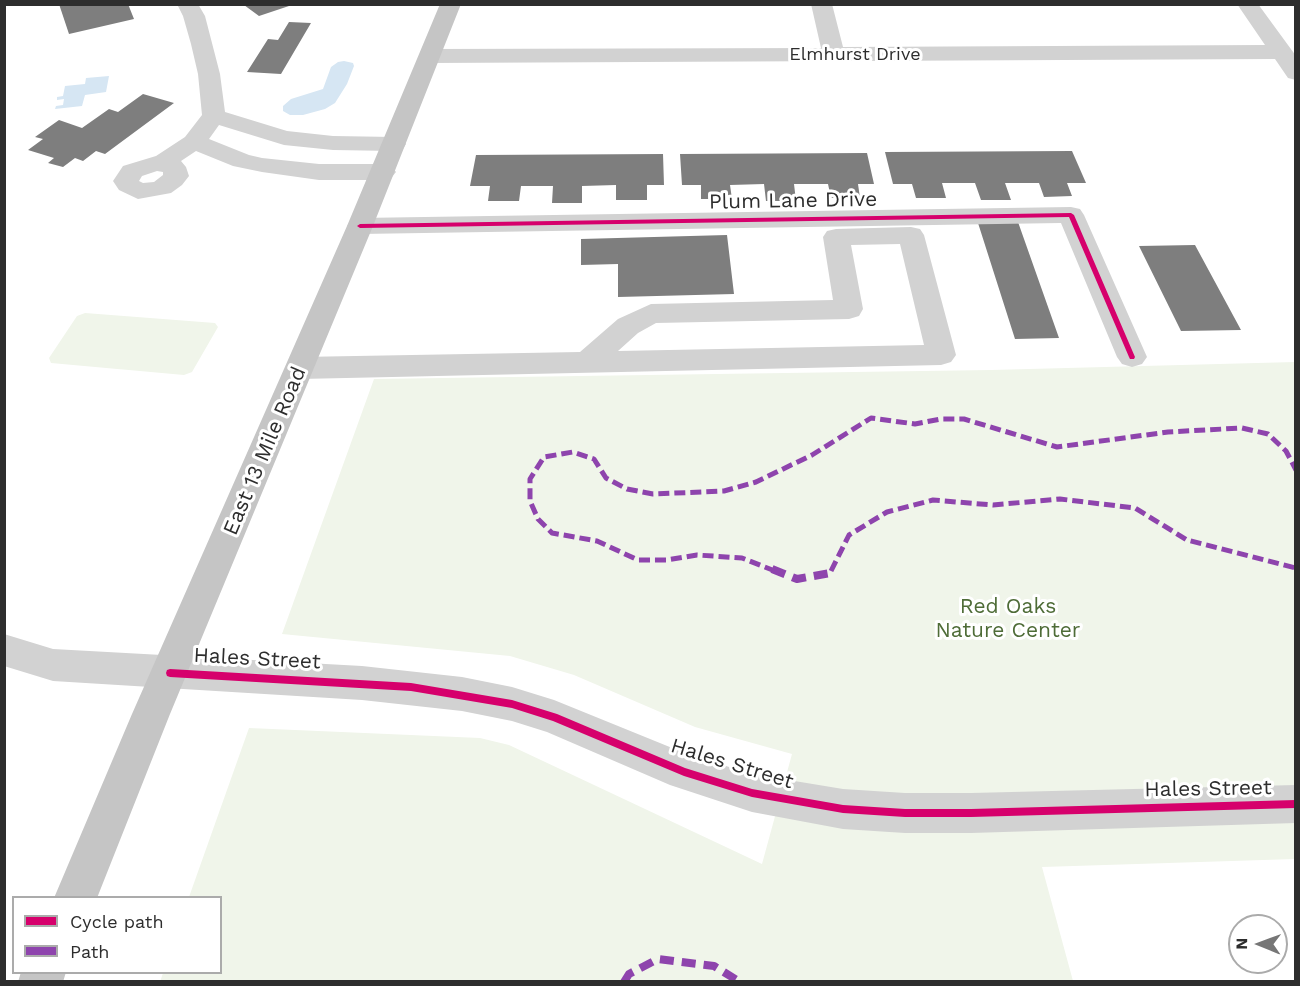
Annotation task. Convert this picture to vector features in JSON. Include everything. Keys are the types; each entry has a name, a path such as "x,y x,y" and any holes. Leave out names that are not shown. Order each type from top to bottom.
{"main road":[{"name":"East 13 Mile Road","path":"75,896 383,172 451,4"}],"street":[{"path":"162,163 194,142 214,116 209,74 202,44 194,16 187,4"},
{"path":"821,4 834,55"},
{"path":"1247,4 1296,73"},
{"name":"Elmhurst Drive","path":"430,56 1281,51"},
{"path":"214,116 284,138 333,143 394,144"},
{"path":"262,165 284,138"},
{"path":"194,142 242,161 262,165 319,172 383,172"},
{"name":"Plum Lane Drive","path":"360,226 1071,215 1132,357"},
{"path":"300,368 941,355 911,235 900,235 836,237 849,309 651,314 628,326 589,361"},
{"name":"Hales Street","path":"4,650 53,665 411,687 512,704 554,717 684,772 772,797 843,809 905,813 971,813 1296,804"}],"green space":[{"path":"85,313 215,323 218,327 192,372 184,375 51,363 49,358 77,316"},
{"name":"Red Oaks Nature Center","path":"1295,362 1295,859 1042,867 1073,981 160,982 163,974 222,974 222,896 189,896 249,728 480,738 509,745 762,864 792,754 695,727 574,675 510,656 282,634 374,379 991,370"}],"water":[{"path":"344,61 353,63 354,66 347,84 335,103 325,109 303,115 290,115 283,111 283,106 291,99 323,89 331,67"},
{"path":"109,76 106,92 85,95 82,106 55,109 56,106 63,105 64,99 57,100 57,97 63,96 65,86 85,84 86,78"}],"building":[{"path":"59,4 128,4 134,19 69,34"},
{"path":"244,5 292,5 259,16"},
{"path":"289,22 311,23 281,74 247,72 268,39 278,40"},
{"path":"143,94 174,103 105,154 96,151 83,161 75,158 63,167 48,163 54,158 28,150 43,139 35,137 59,120 82,128 109,109 118,112"},
{"path":"1072,151 1086,183 1067,183 1072,196 1044,197 1039,183 1005,183 1011,200 981,200 975,183 942,183 946,198 916,198 912,184 893,184 885,152"},
{"path":"867,153 874,184 858,184 860,198 831,198 828,184 794,184 796,201 766,201 764,184 730,185 732,199 701,199 701,185 682,185 680,154"},
{"path":"663,154 664,185 647,185 647,200 616,200 616,185 582,186 582,203 552,203 553,186 521,186 519,201 488,201 490,186 470,186 476,155"},
{"path":"1018,222 1059,338 1015,339 978,223"},
{"path":"727,235 734,294 618,297 618,264 581,265 581,239"},
{"path":"1195,245 1241,330 1181,331 1139,246"}],"marked path":[{"path":"1296,470 1286,451 1268,434 1242,428 1168,432 1057,447 964,419 941,419 915,424 871,418 812,455 756,482 724,491 653,494 627,489 606,478 594,459 573,452 544,457 530,479 530,501 538,519 552,533 597,541 638,560 666,560 697,555 742,558 797,579 830,573 849,535 887,512 933,500 993,505 1060,499 1135,508 1187,540 1296,568"},
{"path":"624,982 629,974 658,959 714,966 740,982"}],"cycle path":[{"path":"360,226 1071,215 1132,357"},
{"path":"170,673 411,687 512,704 554,717 684,772 752,793 843,809 905,813 971,813 1296,804"}]}
